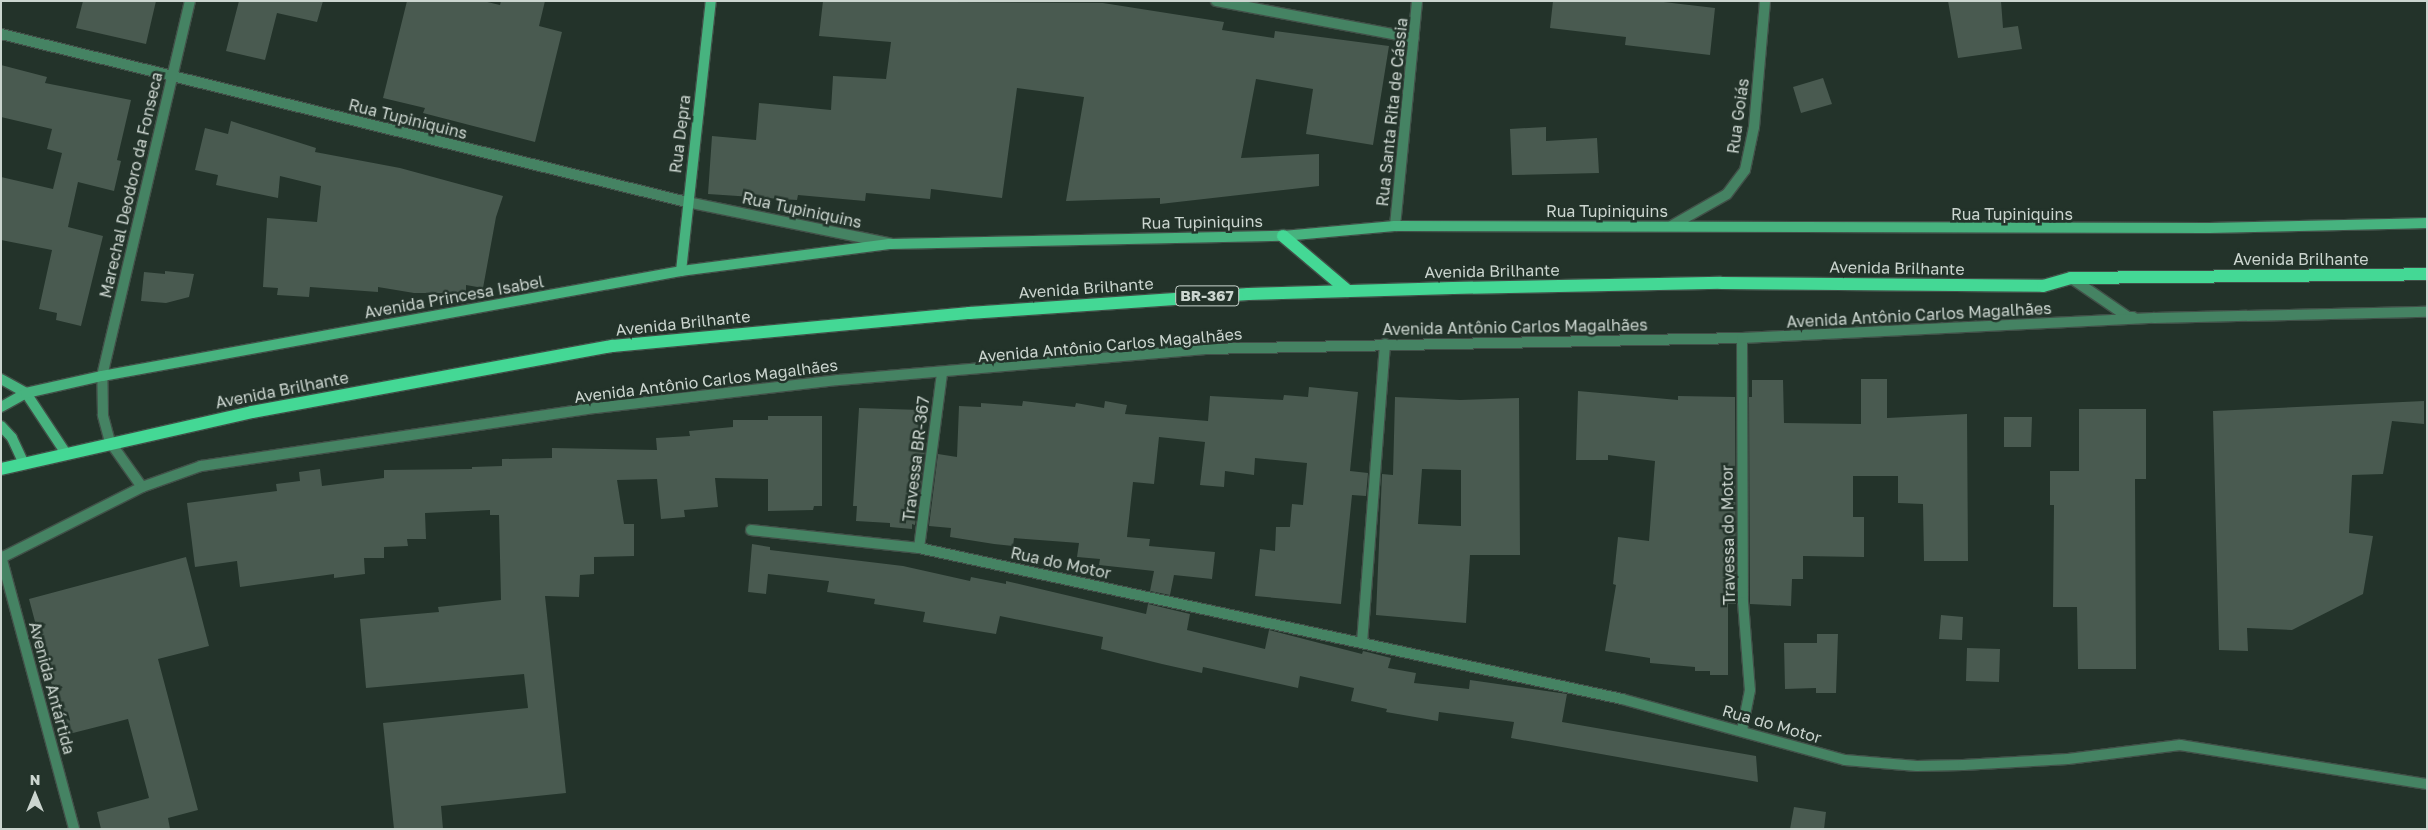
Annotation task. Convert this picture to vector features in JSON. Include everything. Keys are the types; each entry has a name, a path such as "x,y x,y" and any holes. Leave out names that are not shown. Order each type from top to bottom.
{"main road":[{"path":"1283,236 1348,291"},
{"name":"Avenida Brilhante","path":"1,469 110,442 441,376 614,346 979,312 1145,300 1348,291 1721,283 2043,286 2071,278 2427,274"}],"street":[{"name":"Marechal Deodoro da Fonseca","path":"110,442 103,415 102,376 190,1"},
{"name":"Rua Depra","path":"681,271 687,202 711,1"},
{"path":"1218,1 1414,38"},
{"name":"Rua Santa Rita de Cássia","path":"1395,226 1417,1"},
{"name":"Rua Goiás","path":"1671,226 1727,194 1745,170 1754,128 1765,1"},
{"name":"Rua Tupiniquins","path":"1,34 687,202 890,244 1283,236 1395,226 1671,226 1807,229 2209,228 2427,223"},
{"name":"Avenida Princesa Isabel","path":"1,407 26,393 102,376 681,271 890,244"},
{"path":"2071,278 2128,317 2154,318"},
{"name":"Avenida Antônio Carlos Magalhães","path":"1,557 142,487 201,466 413,434 838,380 942,374 1204,349 1742,338 2154,318 2427,312"},
{"name":"Travessa do Motor","path":"1742,338 1743,602 1750,690 1742,730"},
{"path":"1362,643 1385,344"},
{"name":"Travessa BR-367","path":"920,548 942,374"},
{"path":"1,379 26,393 65,452"},
{"path":"1,426 12,438 24,464"},
{"path":"110,442 142,487"},
{"name":"Rua do Motor","path":"751,530 920,548 1622,699 1742,730 1845,760 1917,766 2068,759 2180,745 2427,784"},
{"name":"Avenida Antártida","path":"1,557 74,829"}],"building":[{"path":"83,1 156,1 146,44 76,28"},
{"path":"239,1 323,1 317,22 277,13 265,60 226,51"},
{"path":"407,1 483,1 500,5 501,1 545,1 539,26 562,32 535,142 423,113 425,108 383,98"},
{"path":"823,1 1103,3 1224,22 1222,30 1274,38 1275,31 1389,46 1373,145 1306,134 1313,89 1256,79 1241,158 1319,154 1319,186 1160,204 1160,198 1066,201 1084,97 1017,88 1002,198 931,189 930,199 866,193 865,201 798,195 797,200 708,194 712,136 756,140 759,103 831,110 833,76 886,79 891,42 819,36"},
{"path":"1553,1 1655,1 1715,8 1710,55 1625,45 1626,37 1550,28"},
{"path":"1948,1 2001,1 2003,28 2018,26 2022,49 1958,58"},
{"path":"1,65 47,77 45,83 131,100 117,160 121,161 114,191 78,182 68,227 103,236 81,326 56,320 57,313 39,309 52,250 1,240 1,177 53,189 62,153 47,149 52,129 1,117"},
{"path":"1823,78 1832,104 1801,113 1793,87"},
{"path":"231,121 316,148 315,152 400,168 503,196 496,217 483,288 466,285 466,293 414,293 378,287 378,292 310,287 309,297 277,295 278,288 263,287 267,218 317,222 321,186 280,176 278,198 216,185 218,175 195,170 205,128 228,134"},
{"path":"1546,127 1546,141 1597,138 1599,173 1512,175 1510,129"},
{"path":"165,271 194,274 189,297 166,303 141,301 144,272 165,274"},
{"path":"1861,379 1887,379 1887,418 1967,414 1968,561 1924,561 1923,504 1898,503 1898,476 1853,476 1853,517 1864,517 1864,557 1803,556 1803,579 1792,579 1791,606 1750,604 1749,397 1752,397 1752,380 1783,380 1784,423 1861,424"},
{"path":"1309,387 1358,392 1350,471 1368,473 1366,496 1352,495 1341,604 1255,596 1260,549 1275,551 1276,527 1290,527 1292,504 1303,505 1307,463 1255,458 1254,475 1225,471 1224,487 1200,485 1205,442 1159,437 1154,484 1133,482 1127,537 1150,539 1149,546 1215,552 1212,579 1174,575 1170,595 1150,591 1154,571 1099,565 1100,559 1077,557 1079,543 1014,538 1013,546 994,544 950,537 951,528 929,526 938,454 957,457 959,406 981,407 981,403 1022,406 1023,401 1075,407 1076,403 1104,408 1105,401 1127,405 1125,414 1208,421 1210,396 1283,400 1284,395 1308,397"},
{"path":"1578,391 1678,400 1678,396 1735,397 1736,604 1728,604 1728,675 1710,675 1710,671 1695,671 1695,667 1650,663 1650,658 1605,651 1616,585 1613,584 1618,537 1649,541 1655,461 1608,455 1608,460 1576,460"},
{"path":"1395,397 1460,400 1519,398 1520,555 1470,555 1466,623 1376,615 1382,474 1393,475","holes":["1422,469 1461,470 1461,526 1418,524"]},
{"path":"2424,401 2424,424 2392,421 2383,474 2352,475 2349,533 2373,536 2363,594 2292,630 2247,628 2248,651 2219,650 2213,411"},
{"path":"859,408 921,410 919,450 925,451 915,525 912,524 912,529 890,527 890,523 856,521 857,506 853,506"},
{"path":"2079,409 2146,409 2146,479 2135,479 2136,669 2078,669 2077,607 2053,607 2054,505 2050,505 2050,471 2079,471"},
{"path":"768,416 822,416 822,506 814,506 813,510 768,511 768,479 715,478 718,507 684,510 685,517 661,519 657,479 617,480 624,524 634,524 634,556 594,557 594,574 580,575 579,597 545,596 566,793 441,806 443,829 394,829 383,723 528,708 524,674 366,688 360,619 439,612 438,607 501,600 499,515 490,515 490,510 425,513 426,539 407,539 408,546 384,547 384,558 364,558 365,574 334,578 334,574 240,587 237,561 195,567 187,503 277,491 276,484 300,481 299,472 320,469 322,486 384,478 384,470 472,469 472,467 502,466 502,459 552,458 552,448 657,450 656,438 690,436 689,431 733,427 733,420 768,420"},
{"path":"2004,417 2032,417 2031,447 2004,447"},
{"path":"752,544 770,547 770,550 903,566 970,581 971,577 1006,584 1006,581 1146,614 1148,604 1190,614 1187,630 1265,649 1269,630 1362,654 1363,651 1391,658 1388,668 1416,673 1414,683 1469,689 1470,680 1567,694 1562,722 1756,756 1758,782 1511,738 1514,722 1439,712 1438,721 1386,712 1387,709 1351,701 1354,688 1300,676 1298,688 1203,667 1202,673 1101,649 1103,637 1000,616 996,634 923,622 925,612 874,604 875,599 827,592 829,581 768,574 766,594 748,592"},
{"path":"186,557 209,646 158,659 198,810 168,818 170,829 101,829 97,812 149,798 128,719 65,735 29,599"},
{"path":"1941,615 1963,617 1962,640 1939,639"},
{"path":"1817,634 1838,634 1836,693 1816,693 1816,688 1785,689 1784,643 1817,643"},
{"path":"1967,648 2000,649 1999,682 1966,681"},
{"path":"1794,807 1826,812 1824,829 1790,829"}]}
